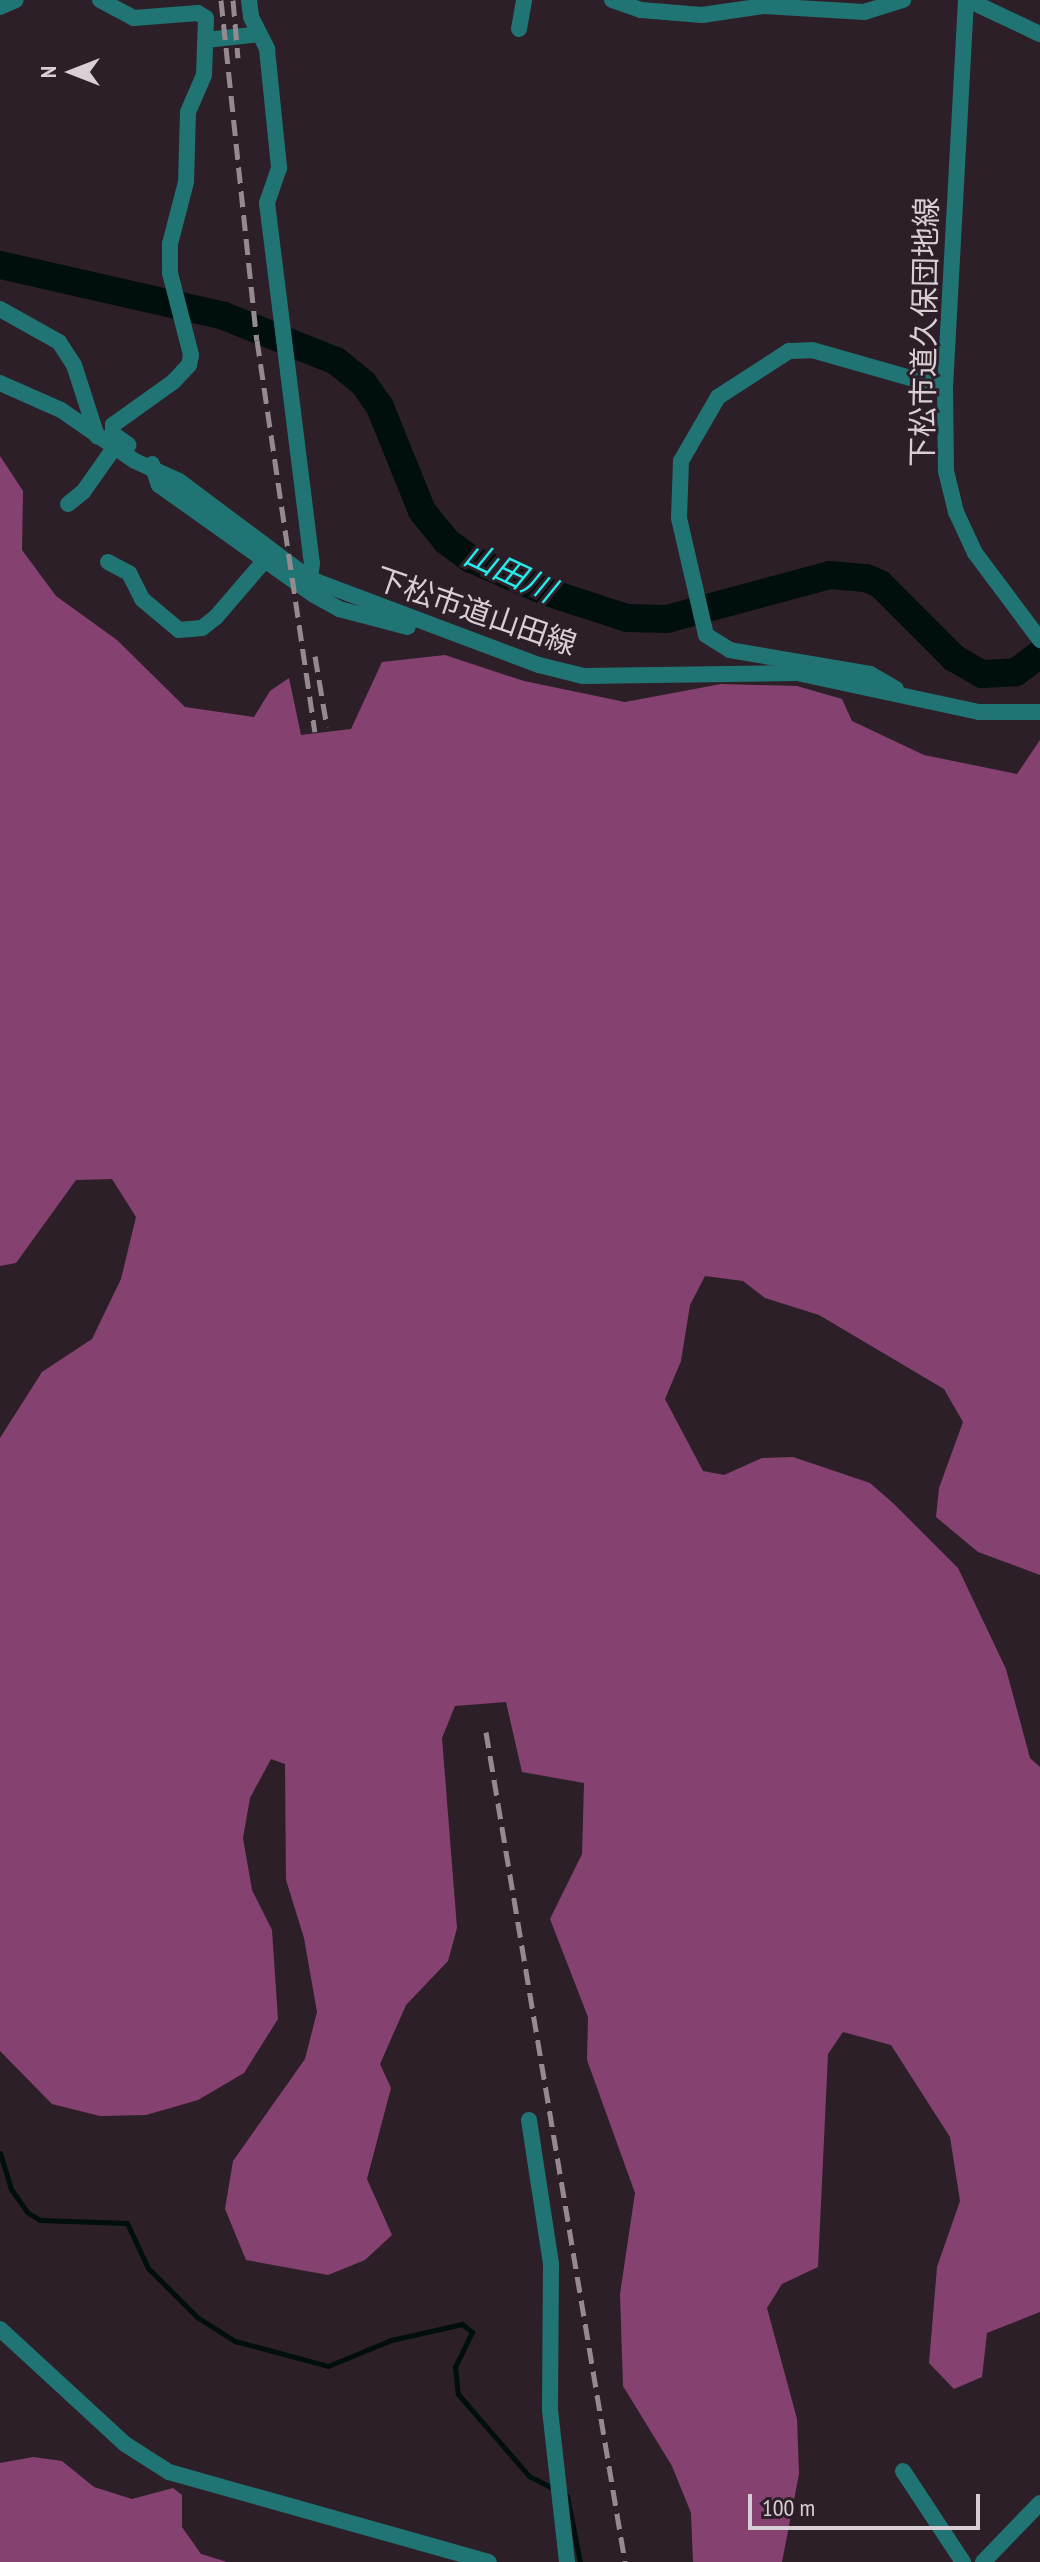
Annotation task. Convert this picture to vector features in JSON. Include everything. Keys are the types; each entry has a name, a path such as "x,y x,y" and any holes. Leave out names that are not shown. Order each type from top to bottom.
{"street":[{"path":"0,7 16,0"},
{"path":"100,0 134,18 198,13 206,18 204,75 188,112 186,182 170,244 175,293 191,355 189,365 113,429 113,434 152,461 159,485 339,609 403,626 433,626"},
{"path":"249,0 267,49 279,168 267,203 310,579"},
{"path":"519,29 524,0"},
{"path":"612,0 641,10 702,15 764,6 864,12 903,0"},
{"path":"967,0 1040,34"},
{"name":"下松市道久保団地線","path":"967,0 945,388 946,471 956,512 975,553 1040,640"},
{"path":"206,40 260,34"},
{"path":"0,309 59,342 74,365 97,436"},
{"path":"900,694 870,674 730,650 704,628 679,518 681,461 718,397 789,351 812,350 945,388"},
{"name":"下松市道山田線","path":"0,383 61,410 114,448 179,481 310,579 433,626 583,676 755,670 797,673 995,715 1040,712"},
{"path":"68,504 114,448"},
{"path":"108,562 129,573 142,599 179,630 202,628 216,617 265,560"},
{"path":"529,2120 551,2264 550,2410 567,2562"},
{"path":"0,2329 125,2444 169,2472 489,2562"},
{"path":"903,2471 963,2562"},
{"path":"983,2562 1040,2503"}],"shaded area":[{"path":"0,456 23,491 22,550 56,596 117,640 185,707 254,717 270,691 289,678 301,735 351,729 382,662 445,655 524,681 625,702 721,684 797,686 842,699 852,721 924,755 1017,774 1040,740 1040,1575 978,1552 936,1517 939,1488 963,1422 944,1389 819,1315 765,1298 743,1281 705,1276 690,1305 681,1361 665,1399 703,1471 724,1475 762,1458 793,1457 870,1483 893,1503 958,1568 1006,1669 1030,1758 1040,1767 1040,2312 987,2333 982,2377 954,2389 929,2363 937,2267 960,2201 950,2137 891,2045 843,2032 828,2054 818,2267 782,2284 767,2308 797,2419 799,2474 782,2562 693,2562 691,2513 672,2466 623,2386 620,2294 635,2193 587,2060 588,2017 550,1919 582,1854 584,1783 522,1772 506,1702 455,1706 442,1738 457,1928 448,1961 406,2005 380,2064 391,2088 367,2179 392,2235 365,2260 328,2275 246,2260 225,2209 233,2161 305,2059 317,2012 304,1938 286,1880 285,1764 271,1759 250,1798 243,1838 252,1890 272,1930 278,2019 244,2073 198,2100 146,2115 100,2116 52,2104 0,2051 0,1438 42,1372 92,1339 121,1279 136,1217 112,1179 76,1180 16,1263 0,1266"},
{"path":"33,2457 62,2461 94,2487 132,2499 173,2488 182,2495 182,2527 201,2554 227,2562 0,2562 0,2463"}],"waterway":[{"name":"山田川","path":"0,265 224,316 336,361 364,384 380,407 422,511 446,541 471,559 547,592 627,618 667,619 830,575 866,578 880,584 954,658 982,674 1016,672 1040,654"},
{"path":"0,2153 11,2189 27,2212 40,2220 127,2223 148,2268 197,2317 235,2341 328,2366 391,2340 462,2324 472,2332 455,2367 458,2394 529,2476 554,2489"},
{"path":"567,2496 580,2562"}],"railway":[{"path":"221,0 257,340 315,732"},
{"path":"233,0 238,58"},
{"path":"315,656 327,727"},
{"path":"486,1732 625,2562"}]}
